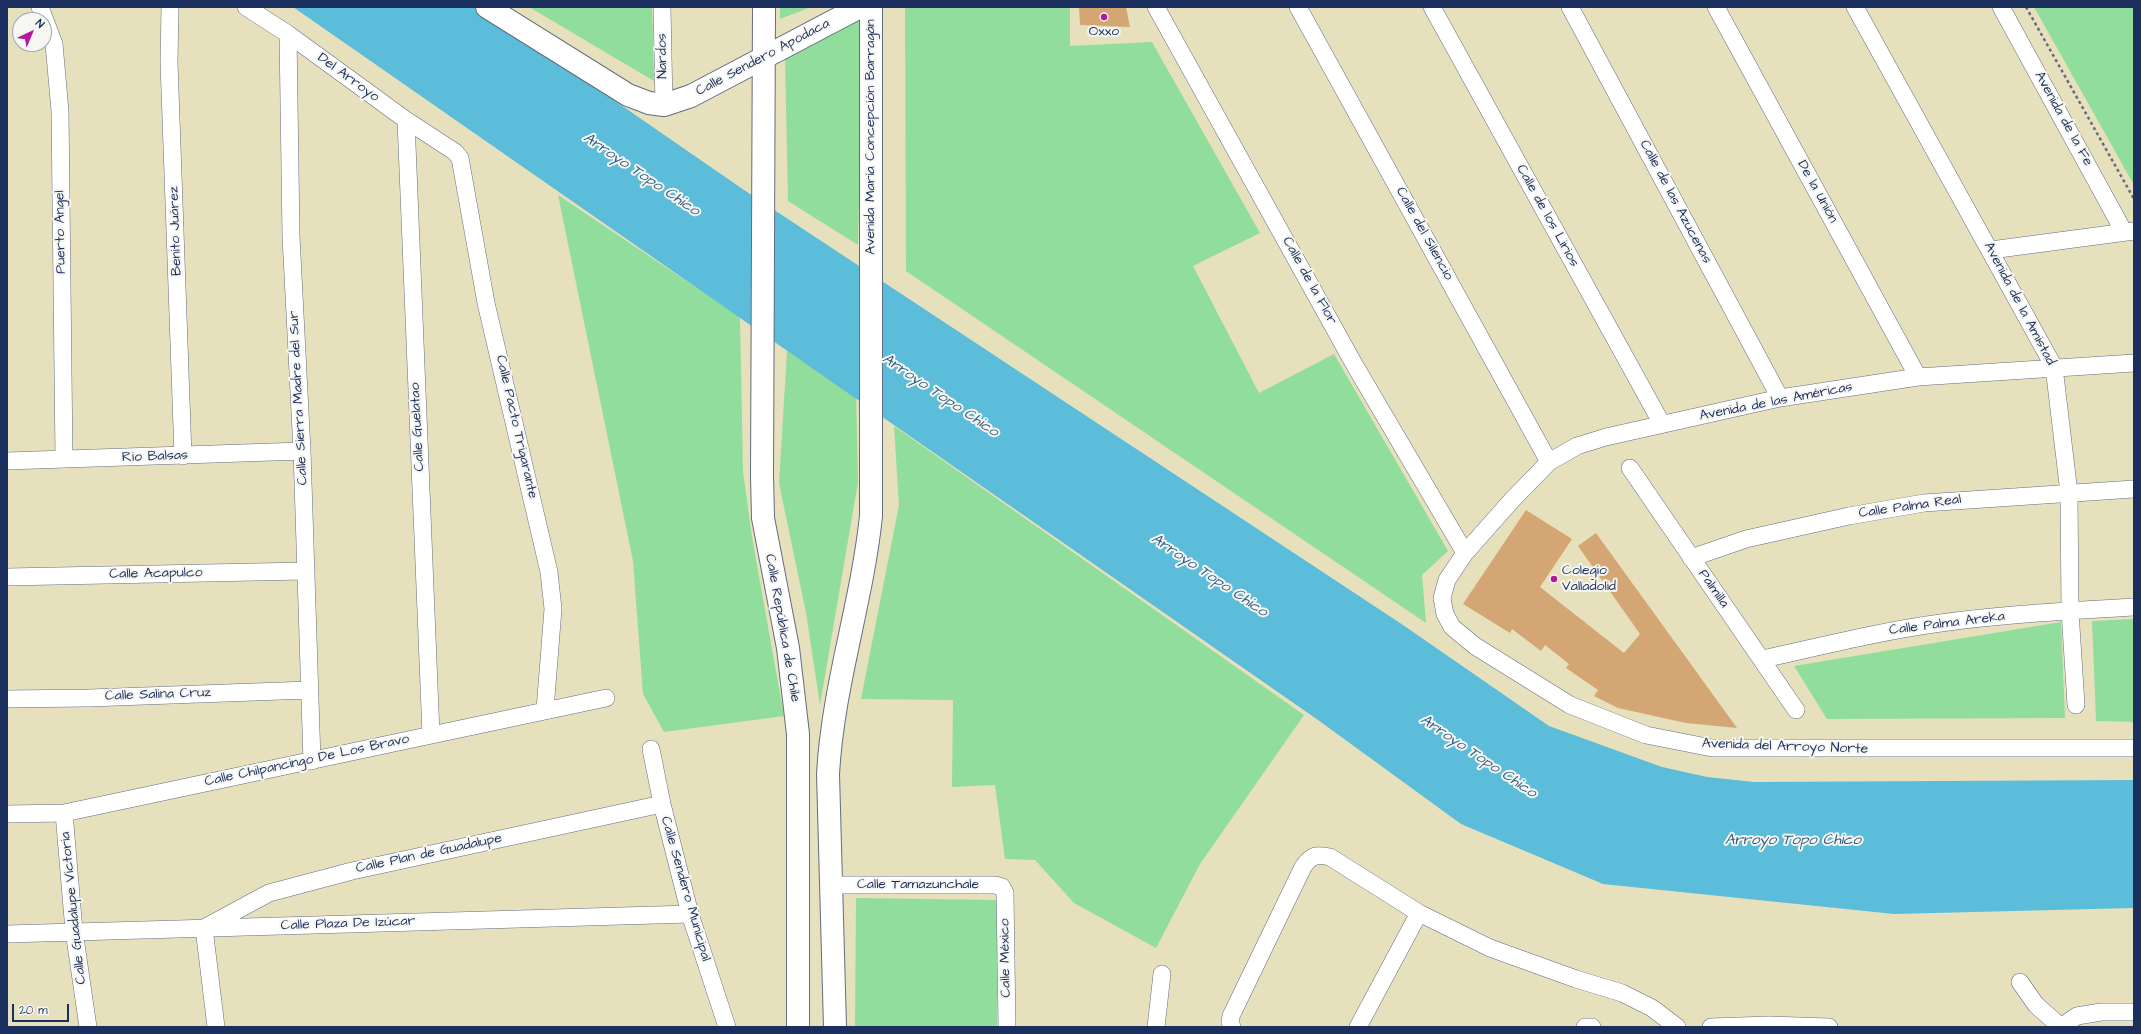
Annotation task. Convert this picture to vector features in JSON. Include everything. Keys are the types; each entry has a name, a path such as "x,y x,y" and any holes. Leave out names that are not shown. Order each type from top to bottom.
{"street":[{"name":"Puerto Angel","path":"40,7 54,44 60,111 64,459"},
{"name":"Benito Juárez","path":"170,7 169,62 183,456"},
{"name":"Del Arroyo","path":"246,7 288,34 406,120 450,149"},
{"path":"487,7 628,95 649,103 664,105"},
{"name":"Nardos","path":"662,7 664,105"},
{"path":"763,58 764,7"},
{"name":"Calle Sendero Apodaca","path":"664,105 691,96 860,7"},
{"name":"Avenida María Concepción Barragán","path":"832,885 828,774 830,741 837,692 869,542 872,516 873,405 871,7"},
{"name":"Calle de la Flor","path":"1156,7 1354,364 1465,553"},
{"name":"Calle del Silencio","path":"1298,7 1549,462"},
{"name":"Calle de los Lirios","path":"1432,7 1662,424"},
{"name":"Calle de las Azucenas","path":"1570,7 1780,398"},
{"name":"De la Unión","path":"1716,7 1918,377"},
{"name":"Avenida de la Amistad","path":"1855,7 1991,250 2054,367 2069,493 2070,611 2076,705"},
{"name":"Avenida de la Fe","path":"2001,7 2129,231"},
{"name":"Calle Sierra Madre del Sur","path":"288,34 291,236 302,451 312,761"},
{"name":"Calle República de Chile","path":"763,58 762,349 764,518 788,648 798,734 798,1027"},
{"name":"Calle Guelatao","path":"406,120 431,735"},
{"name":"Calle Pacto Trigarante","path":"450,149 460,158 486,303 549,572 552,609 545,710"},
{"path":"1991,250 2129,231"},
{"name":"Avenida de las Américas","path":"1465,553 1549,462 1584,444 1662,424 1780,398 1918,377 2134,363"},
{"name":"Rio Balsas","path":"7,461 302,451"},
{"name":"Palmilla","path":"1630,468 1691,558 1763,659 1796,710"},
{"name":"Calle Palma Real","path":"1691,558 1746,538 1864,513 1924,503 2134,489"},
{"name":"Avenida del Arroyo Norte","path":"1465,553 1447,580 1442,598 1444,614 1452,627 1475,646 1570,705 1646,735 1712,748 2134,748"},
{"name":"Calle Acapulco","path":"7,577 305,571"},
{"name":"Calle Palma Areka","path":"1763,659 1866,636 1942,622 2134,607"},
{"name":"Calle Salina Cruz","path":"7,698 89,698 309,690"},
{"name":"Calle Chilpancingo De Los Bravo","path":"7,814 64,813 606,698"},
{"name":"Calle Sendero Municipal","path":"651,748 662,804 690,914 727,1027"},
{"name":"Calle Plan de Guadalupe","path":"204,928 269,893 345,873 662,804"},
{"name":"Calle Guadalupe Victoria","path":"64,813 74,931 88,1027"},
{"path":"1232,1027 1230,1022 1235,1009 1303,867 1313,855 1319,854 1330,857 1418,913 1490,948 1576,979 1622,993 1640,1001 1658,1021 1677,1027"},
{"name":"Calle Tamazunchale","path":"832,885 995,884 1004,889"},
{"path":"832,885 835,1027"},
{"name":"Calle México","path":"1004,889 1007,1027"},
{"path":"1358,1027 1418,913"},
{"name":"Calle Plaza De Izúcar","path":"7,934 690,914"},
{"path":"204,928 216,1027"},
{"path":"1156,1027 1162,974"},
{"path":"2020,982 2036,1005 2061,1027 2077,1016 2101,1012 2134,1012"},
{"path":"1711,1027 1769,1025 1829,1027"},
{"path":"1585,1027 1592,1027"}],"path":[{"path":"2026,7 2134,199"}],"green space":[{"path":"529,7 652,7 654,81"},
{"path":"780,7 811,7 780,19"},
{"path":"905,7 1070,7 1070,46 1152,42 1260,233 1193,266 1259,393 1334,354 1448,551 1422,575 1426,623 906,271"},
{"path":"2034,7 2134,7 2134,185"},
{"path":"863,16 858,245 788,201 785,58"},
{"path":"558,195 740,317 743,471 752,537 784,716 664,732 643,694 633,561"},
{"path":"787,351 856,390 858,482 820,705 806,613 779,483"},
{"path":"894,426 1304,715 1200,864 1156,948 1074,903 1035,860 1005,859 995,785 952,787 953,700 861,699 899,505"},
{"path":"2134,619 2134,722 2096,721 2092,621"},
{"path":"2061,622 2065,718 1827,719 1794,666"},
{"path":"856,898 998,900 997,1027 855,1027"}],"water":[{"name":"Arroyo Topo Chico","path":"293,7 479,7 744,190 1403,625 1549,726 1662,767 1707,777 1754,782 2134,780 2134,908 1894,914 1603,884 1461,824 1318,720"}],"building":[{"name":"Oxxo","path":"1079,7 1126,7 1130,27 1080,25"},
{"name":"Colegio Valladolid","path":"1526,510 1572,539 1540,587 1624,653 1640,634 1578,546 1596,533 1737,728 1686,723 1618,708 1594,696 1598,690 1566,668 1569,664 1545,645 1541,651 1512,629 1510,633 1463,604"}],"place":[{"name":"Oxxo","path":"1104,17"},
{"name":"Colegio Valladolid","path":"1554,579"}]}
